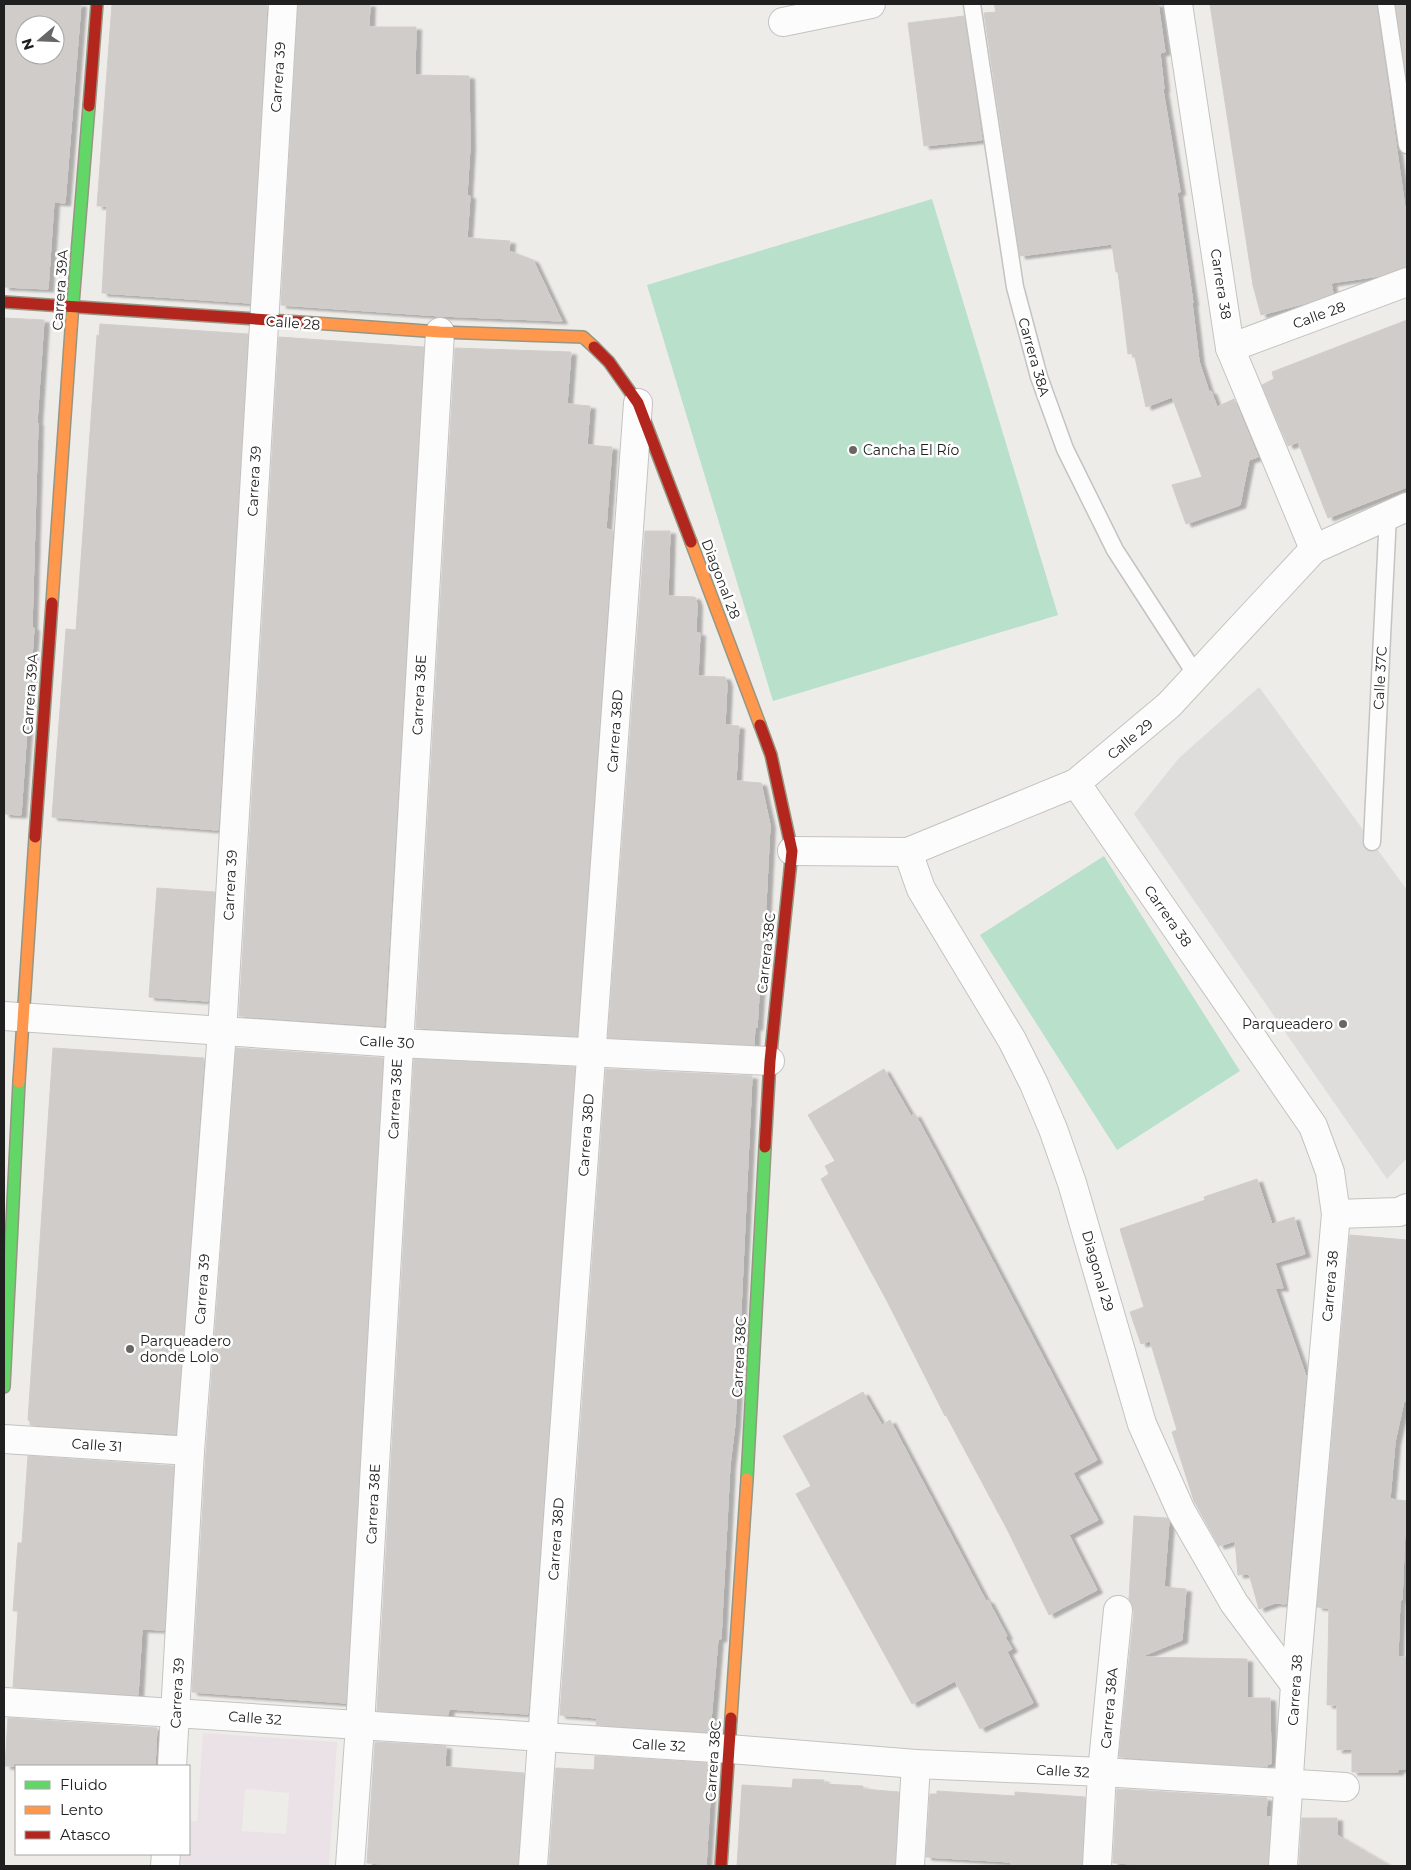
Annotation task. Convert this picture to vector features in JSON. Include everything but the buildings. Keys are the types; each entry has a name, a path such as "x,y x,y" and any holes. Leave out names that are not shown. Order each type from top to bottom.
{"street":[{"name":"Carrera 39A","path":"4,1386 13,1017 97,4"},
{"name":"Carrera 39","path":"172,1765 190,1451 222,1032 283,4"},
{"path":"781,13 871,4"},
{"name":"Carrera 38","path":"1178,4 1230,348 1314,549"},
{"name":"Calle 28","path":"1230,348 1407,282"},
{"name":"Calle 28","path":"4,302 440,332 583,337"},
{"name":"Carrera 38E","path":"350,1866 360,1726 440,332"},
{"name":"Diagonal 28","path":"583,337 609,362 638,403 771,755 792,850"},
{"name":"Carrera 38D","path":"533,1866 638,403"},
{"name":"Calle 29","path":"792,850 908,852 1076,782 1169,705 1314,549 1398,511"},
{"name":"Carrera 38","path":"1076,782 1313,1126 1330,1172 1336,1214 1295,1685 1283,1866"},
{"name":"Carrera 38C","path":"721,1866 750,1450 770,1061 792,850"},
{"name":"Diagonal 29","path":"908,852 921,889 1012,1040 1034,1084 1053,1129 1072,1184 1142,1424 1181,1511 1234,1603 1295,1685"},
{"name":"Calle 30","path":"13,1017 398,1043 770,1061"},
{"path":"1336,1214 1405,1213"},
{"name":"Calle 31","path":"4,1439 190,1451"},
{"name":"Carrera 38A","path":"1097,1866 1102,1772 1118,1610"},
{"name":"Calle 32","path":"4,1702 729,1749 916,1764 1102,1772 1345,1787"},
{"path":"910,1866 916,1764"}],"lane":[{"name":"Carrera 38A","path":"972,4 1014,287 1039,377 1065,449 1115,550 1196,676"},
{"path":"1386,4 1407,145"},
{"name":"Calle 37C","path":"1372,842 1398,511"}],"shaded area":[{"name":"Parqueadero","path":"1259,687 1407,890 1407,1158 1387,1179 1134,814 1179,758"},
{"path":"203,1733 337,1742 329,1866 207,1866 181,1864 182,1855 190,1855 190,1821 197,1821","holes":["245,1789 289,1793 286,1834 242,1831"]}],"green space":[{"name":"Cancha El Río","path":"932,199 1058,615 773,701 647,285"},
{"path":"1104,856 1240,1071 1117,1150 980,935"}],"traffic: fast":[{"path":"72,316 89,106"},
{"path":"4,1387 19,1082"},
{"path":"747,1479 765,1147"}],"traffic: slow":[{"path":"52,603 72,316"},
{"path":"314,323 440,332 583,337 594,347"},
{"path":"691,542 760,725"},
{"path":"19,1082 35,837"},
{"path":"731,1718 747,1479"}],"traffic: jam":[{"path":"89,106 97,4"},
{"path":"4,302 314,323"},
{"path":"594,347 609,362 638,403 691,542"},
{"path":"35,837 52,603"},
{"path":"760,725 771,755 792,851 770,1061 765,1147"},
{"path":"721,1866 731,1718"}],"place":[{"name":"Cancha El Río","path":"853,450"},
{"name":"Parqueadero","path":"1343,1024"},
{"name":"Parqueadero donde Lolo","path":"130,1349"}]}
